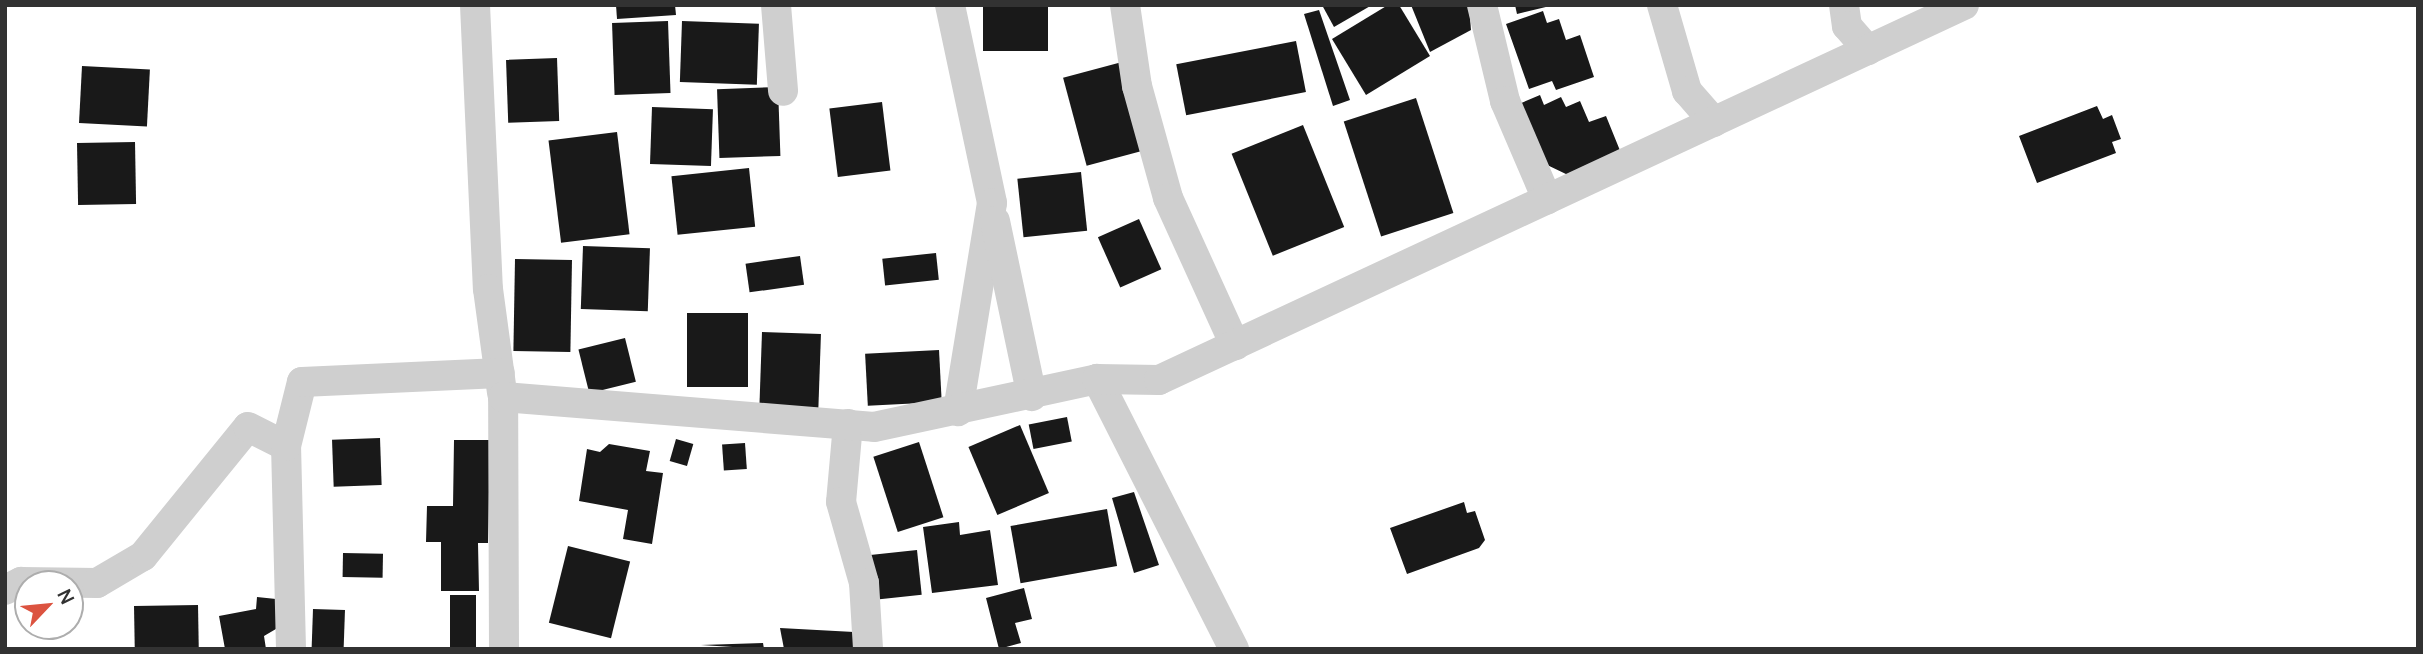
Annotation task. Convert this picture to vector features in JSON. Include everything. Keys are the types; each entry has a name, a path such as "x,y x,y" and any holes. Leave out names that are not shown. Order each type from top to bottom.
{"street":[{"path":"475,5 488,289 501,385 504,649"},
{"path":"776,5 782,91"},
{"path":"950,5 1032,396"},
{"path":"1125,5 1138,86 1168,198 1235,345"},
{"path":"1482,5 1505,101 1548,199"},
{"path":"1662,5 1687,90 1714,122"},
{"path":"1844,5 1847,26 1868,50"},
{"path":"291,649 286,446 302,382 501,385 874,426 1032,396 1097,379 1159,380 1964,5"},
{"path":"958,411 992,203"},
{"path":"1097,379 1234,649"},
{"path":"848,424 841,502 864,583 868,649"},
{"path":"5,590 21,582 97,583 143,556 248,427 286,446"}],"building":[{"path":"616,5 675,5 676,15 617,19"},
{"path":"983,5 1048,5 1048,51 983,51"},
{"path":"1322,5 1372,5 1334,27"},
{"path":"1388,5 1399,5 1430,56 1366,95 1332,39"},
{"path":"1411,5 1469,5 1471,30 1430,52"},
{"path":"1515,5 1550,5 1550,6 1517,14"},
{"path":"1319,10 1350,100 1333,106 1304,14"},
{"path":"1543,11 1547,23 1559,19 1566,40 1580,35 1594,77 1556,90 1552,81 1529,89 1506,24"},
{"path":"668,21 671,93 615,95 612,23"},
{"path":"682,21 759,24 757,85 680,82"},
{"path":"1296,41 1306,92 1186,115 1176,64"},
{"path":"557,58 559,121 508,123 506,60"},
{"path":"1122,62 1146,150 1087,166 1063,78"},
{"path":"82,66 150,70 147,126 79,123"},
{"path":"778,87 780,156 719,158 717,89"},
{"path":"1540,95 1544,105 1561,97 1566,107 1580,101 1589,122 1606,116 1621,153 1568,175 1543,163 1519,104"},
{"path":"1416,98 1453,213 1381,237 1344,121"},
{"path":"882,102 890,170 838,177 829,108"},
{"path":"2097,106 2103,119 2112,115 2121,139 2112,142 2116,153 2037,183 2019,136"},
{"path":"652,107 713,109 711,166 650,164"},
{"path":"1303,125 1344,227 1273,256 1232,154"},
{"path":"617,132 630,234 561,243 549,140"},
{"path":"135,142 136,204 78,205 77,143"},
{"path":"749,168 755,227 678,235 671,176"},
{"path":"1081,172 1087,231 1024,237 1017,179"},
{"path":"1139,219 1161,269 1120,288 1098,237"},
{"path":"583,246 650,248 648,311 581,309"},
{"path":"936,253 939,280 885,285 882,259"},
{"path":"800,256 804,285 750,292 746,264"},
{"path":"515,259 572,260 570,352 513,351"},
{"path":"687,313 748,313 748,387 687,387"},
{"path":"762,332 821,334 818,408 759,406"},
{"path":"625,338 636,382 589,393 578,350"},
{"path":"939,350 942,402 868,406 865,354"},
{"path":"1067,417 1072,442 1033,449 1029,424"},
{"path":"1020,425 1049,493 997,515 968,447"},
{"path":"380,438 382,485 334,487 332,440"},
{"path":"676,439 693,444 687,466 670,461"},
{"path":"454,440 490,440 488,543 478,543 479,591 441,591 441,542 426,542 427,506 453,506"},
{"path":"919,442 943,517 898,532 873,457"},
{"path":"745,443 747,469 724,471 722,445"},
{"path":"609,444 650,451 646,471 663,473 652,544 623,539 628,510 579,501 587,449 600,452"},
{"path":"1134,492 1159,565 1134,573 1112,498"},
{"path":"1464,502 1467,513 1475,511 1485,540 1479,548 1407,574 1390,528"},
{"path":"1107,509 1117,566 1021,583 1010,526"},
{"path":"959,522 960,535 990,530 998,585 932,593 923,527"},
{"path":"568,546 630,561 611,638 549,623"},
{"path":"917,550 922,595 875,600 870,555"},
{"path":"343,553 383,554 383,578 343,577"},
{"path":"1024,588 1032,619 1015,623 1021,643 999,649 986,598"},
{"path":"450,595 476,595 476,649 450,649"},
{"path":"257,597 276,599 281,626 264,636 266,649 225,649 219,616 256,609"},
{"path":"198,605 199,649 135,649 134,606"},
{"path":"313,609 345,610 344,649 312,649"},
{"path":"780,628 854,632 853,649 784,649"},
{"path":"763,643 764,649 701,645"}]}
